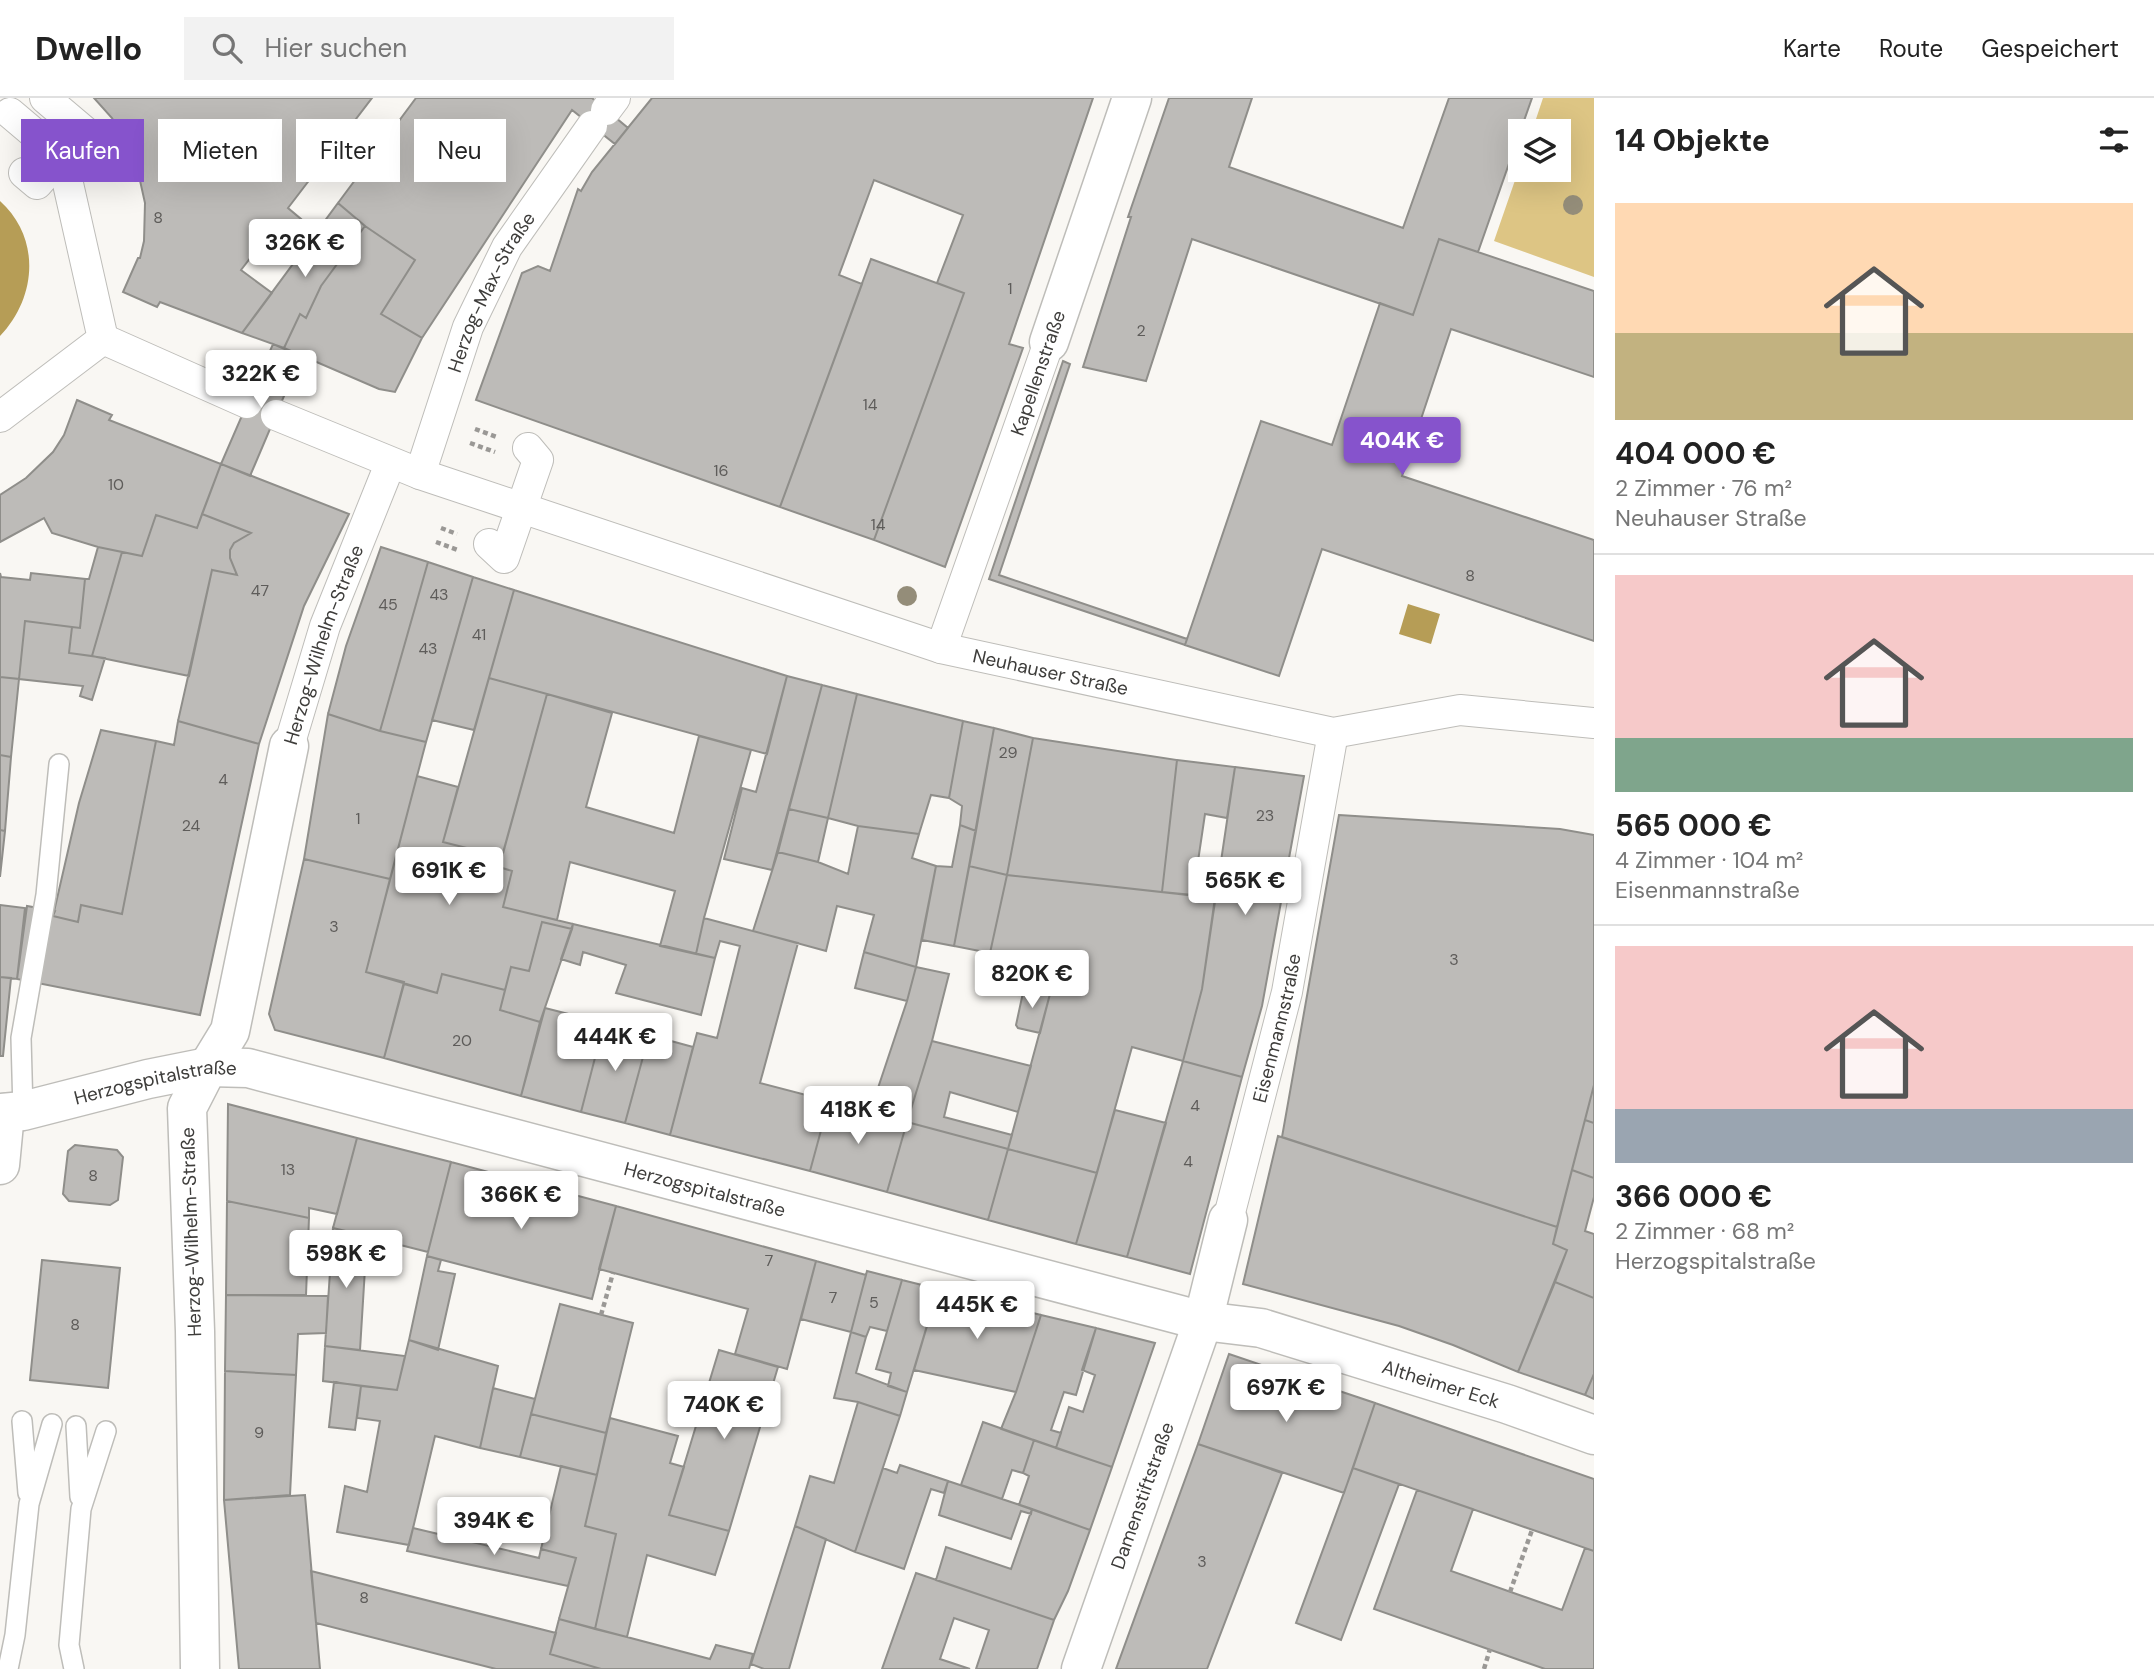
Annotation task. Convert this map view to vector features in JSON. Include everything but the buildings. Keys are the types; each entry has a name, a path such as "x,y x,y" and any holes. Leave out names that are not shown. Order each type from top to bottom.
{"street":[{"path":"45,98 70,119"},
{"name":"Kapellenstraße","path":"941,648 1132,98"},
{"name":"Herzog-Max-Straße","path":"420,474 468,327 507,247 604,111"},
{"path":"10,113 21,128"},
{"path":"51,182 103,339 247,403"},
{"path":"0,417 103,339"},
{"name":"Neuhauser Straße","path":"276,415 390,464 941,648 1333,733 1460,709 1594,723"},
{"path":"493,553 522,508 530,457"},
{"name":"Herzog-Wilhelm-Straße","path":"200,1669 195,1331 187,1108 230,1031 289,746 325,626 390,464"},
{"name":"Eisenmannstraße","path":"1203,1321 1287,992 1333,733"},
{"name":"Herzogspitalstraße","path":"9,1112 208,1067 248,1068 1203,1321"},
{"path":"0,1165 9,1112"},
{"name":"Altheimer Eck","path":"1203,1321 1261,1328 1507,1404 1594,1434"},
{"name":"Damenstiftstraße","path":"1081,1669 1203,1321"}],"lane":[{"path":"9,1112 46,895 59,764"},
{"path":"22,1421 29,1504"},
{"path":"8,1669 15,1635 29,1504 52,1424"},
{"path":"74,1669 69,1644 81,1509 76,1426"},
{"path":"81,1509 106,1431"}],"path":[{"path":"601,1315 612,1273"},
{"path":"1510,1592 1532,1530"},
{"path":"1484,1669 1490,1649"}],"shaded area":[{"path":"1543,98 1594,98 1594,277 1494,241 1514,182 1571,182 1571,119 1536,119"},
{"path":"0,201 22,232 28,250 29,268 21,304 0,336"},
{"path":"1408,604 1440,614 1431,644 1399,634"}]}
